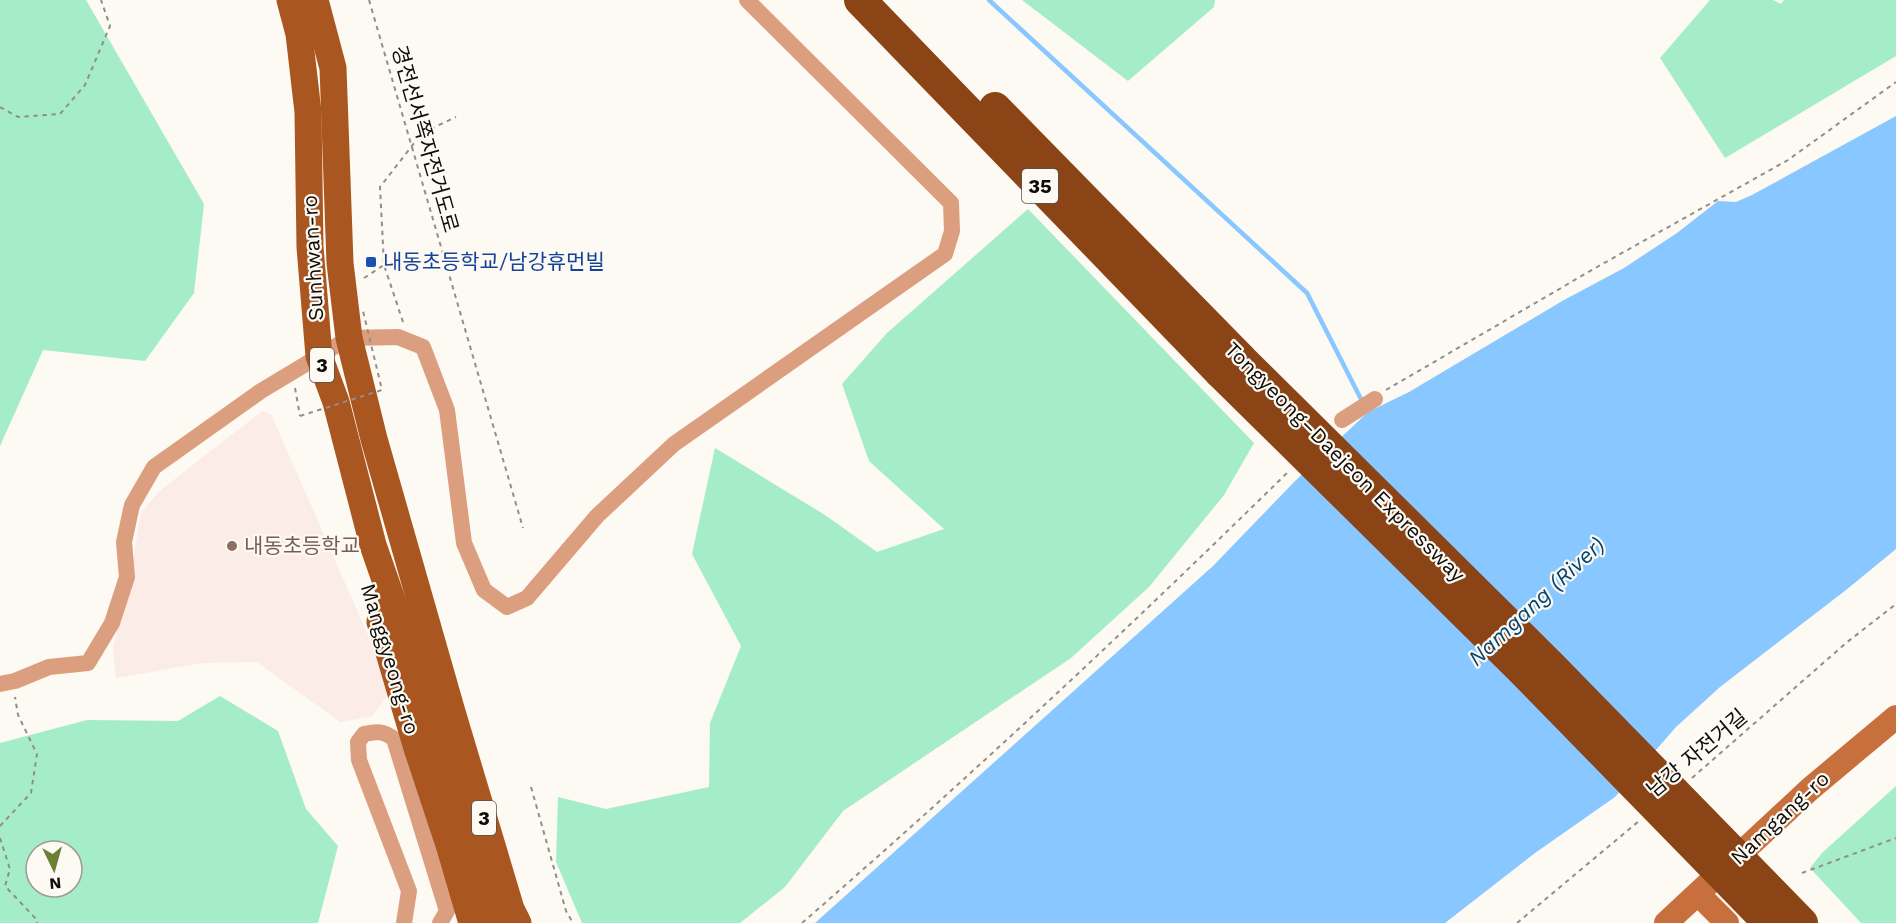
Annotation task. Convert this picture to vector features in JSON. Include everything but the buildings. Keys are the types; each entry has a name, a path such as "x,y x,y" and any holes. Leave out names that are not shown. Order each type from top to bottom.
{"highway":[{"name":"Tongyeong–Daejeon Expressway","path":"860,0 1230,365 1559,675 1802,923"},
{"name":"Tongyeong–Daejeon Expressway","path":"889,0 1230,365 1521,669 1769,923"}],"main road":[{"name":"Sunhwan-ro","path":"291,0 306,76 310,247 319,356 336,402 372,545 442,713"},
{"name":"Sunhwan-ro","path":"315,0 333,68 340,263 350,338 442,713"},
{"path":"350,338 394,440 423,572 520,892 534,923"},
{"name":"Manggyeong-ro","path":"319,356 319,404 352,541 389,648 416,745 472,923"},
{"name":"3","path":"442,713 493,923"},
{"name":"3","path":"442,713 511,909 518,923"}],"street":[{"path":"8,683 49,667 88,663 112,623 127,577 124,542 132,505 154,467 261,391 350,338 398,337 423,347 447,410 464,543 484,590 507,607 527,598 597,516 674,444 945,254 951,231 951,203 747,0"},
{"path":"1342,420 1375,399"},
{"name":"Namgang-ro","path":"1666,923 1810,789 1896,717"},
{"path":"404,923 408,891 359,760 358,742 364,734 378,731 394,739 447,911 440,923"},
{"path":"1698,894 1727,923"}],"path":[{"path":"0,107 18,117 60,114 85,85 110,26 101,0"},
{"name":"경전선서쪽자전거도로","path":"369,0 523,528"},
{"path":"1375,399 1385,390 1597,267 1788,160 1896,82"},
{"path":"409,341 384,265 380,187 422,133 456,117"},
{"path":"361,280 384,265"},
{"path":"294,382 300,416 382,390 363,311"},
{"path":"802,923 923,816 1197,561 1291,470"},
{"name":"남강 자전거길","path":"1689,780 1846,644 1896,604"},
{"path":"0,826 31,793 37,754 18,715 14,692 8,683"},
{"path":"531,787 566,911 573,923"},
{"name":"남강 자전거길","path":"1517,923 1644,817"},
{"path":"0,838 10,869 5,886 37,920 37,923"},
{"path":"1802,873 1896,838"}],"shaded area":[{"name":"내동초등학교","path":"262,411 271,414 392,690 372,716 340,722 257,662 203,663 116,678 113,648 130,579 141,512 162,489"}],"green space":[{"path":"0,0 86,0 204,204 194,293 145,361 43,350 0,446"},
{"path":"1022,0 1215,0 1214,7 1128,81"},
{"path":"1710,0 1773,0 1781,4 1784,0 1896,0 1896,56 1725,158 1660,58"},
{"path":"1028,209 1254,443 1224,495 1149,587 1071,658 843,811 785,887 740,923 582,923 556,862 558,797 606,809 709,787 710,723 741,646 692,554 715,448 825,515 877,552 944,529 869,461 842,384 887,333"},
{"path":"220,696 278,731 306,809 338,846 318,923 0,923 0,743 87,720 178,721"},
{"path":"1896,786 1896,923 1861,923 1810,868 1822,853"}],"water":[{"name":"Namgang (River)","path":"1896,116 1896,549 1720,687 1676,727 1615,797 1535,853 1445,923 815,923 1213,566 1296,480 1368,412 1409,392 1564,300 1624,268 1677,233 1718,201 1736,202 1752,195"}],"waterway":[{"path":"989,0 1307,293 1363,403"}],"place":[{"name":"내동초등학교/남강휴먼빌","path":"371,262"},
{"name":"내동초등학교","path":"232,546"}]}
